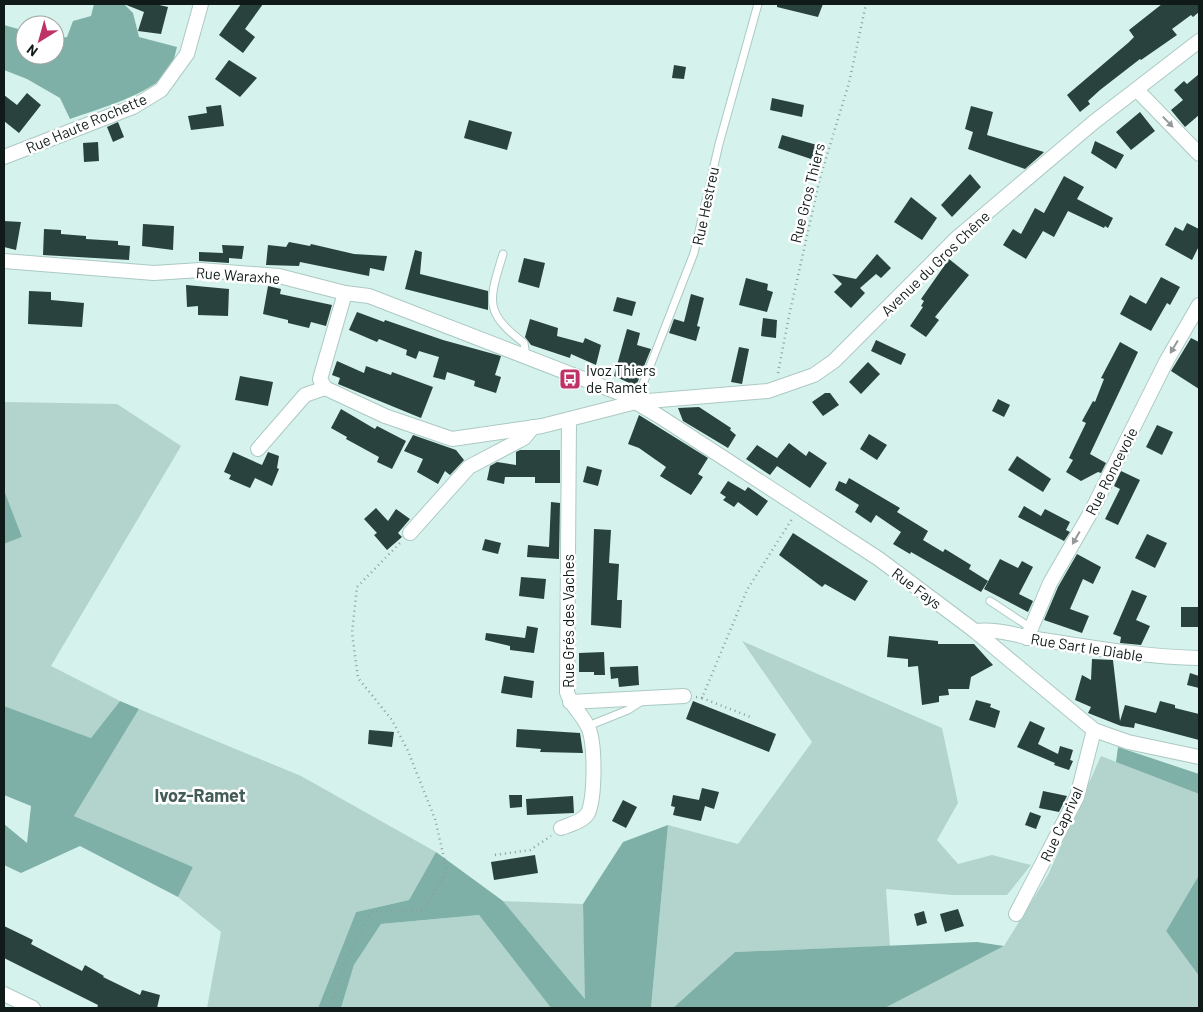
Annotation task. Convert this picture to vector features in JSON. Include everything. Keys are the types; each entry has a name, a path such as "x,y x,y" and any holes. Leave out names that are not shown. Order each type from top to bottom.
{"street":[{"name":"Rue Haute Rochette","path":"4,158 133,107 161,90 187,54 201,4"},
{"name":"Avenue du Gros Chêne","path":"325,388 385,416 452,439 569,420 636,402 776,389 814,375 834,361 958,236 1094,122 1199,41"},
{"path":"1137,90 1199,154"},
{"name":"Rue Waraxhe","path":"4,261 154,273 200,270 278,276 345,293 369,296 622,394 636,402"},
{"path":"258,449 305,395 325,388 320,379 345,293"},
{"name":"Rue Roncevoie","path":"1029,633 1050,583 1091,512 1167,360 1199,305"},
{"name":"Rue Fays","path":"636,402 879,560 975,631 1094,730 1128,742 1199,757"},
{"name":"Rue Grés des Vaches","path":"561,828 583,819 588,813 595,772 588,726 570,702 566,692 569,420"},
{"path":"410,533 469,467 524,438 533,427"},
{"name":"Rue Sart le Diable","path":"975,631 988,629 1029,633 1151,657 1199,658"},
{"path":"570,702 684,696"},
{"name":"Rue Caprival","path":"1016,914 1077,797 1094,730"},
{"path":"4,994 33,1008"}],"lane":[{"name":"Rue Hestreu","path":"636,402 694,254 719,144 758,4"},
{"path":"502,254 492,300 495,315 503,327 524,343 523,356"},
{"path":"990,600 1029,633"},
{"path":"588,726 628,710 645,699"}],"path":[{"name":"Rue Gros Thiers","path":"776,389 789,316 820,178 849,83 866,4"},
{"path":"702,698 746,590 800,508"},
{"path":"330,1008 343,966 371,912 423,910 447,871 435,819 408,751 392,720 358,678 352,632 357,586 410,533"},
{"path":"684,696 702,698 753,718"},
{"path":"495,855 530,850 561,828"}],"green space":[{"path":"94,4 124,4 133,13 139,37 177,47 170,69 160,80 137,94 70,119 60,98 27,79 4,70 4,25 15,28 15,65 65,65 65,37 67,37 73,21 91,16"},
{"path":"4,402 117,404 181,446 51,666 120,701 91,738 4,706 4,544 22,537 4,490"},
{"path":"4,490 22,537 4,544"},
{"path":"742,641 942,728 958,803 937,840 958,864 992,855 1031,865 1007,895 952,895 886,889 890,946 735,952 673,1008 651,1008 668,825 738,844 812,742"},
{"path":"120,701 139,709 74,816 193,867 178,897 80,846 21,873 4,865 4,824 27,843 31,806 4,795 4,706 91,738"},
{"path":"139,709 301,776 436,852 409,900 356,912 318,1008 207,1008 221,932 178,897 193,867 74,816"},
{"path":"1118,747 1199,774 1199,794 1116,762"},
{"path":"1101,756 1199,794 1199,875 1166,931 1199,976 1199,1008 885,1008 1004,946 1048,875"},
{"path":"668,825 651,1008 551,1008 479,915 381,924 354,965 341,1008 318,1008 356,912 409,900 436,852 503,901 585,999 583,904 623,842"},
{"path":"1199,875 1199,976 1166,931"},
{"path":"503,901 583,904 586,1000"},
{"path":"479,915 551,1008 341,1008 354,965 381,924"},
{"path":"977,942 1004,946 885,1008 673,1008 735,952"}],"building":[{"path":"124,4 155,4 168,7 161,34 138,31 144,12"},
{"path":"241,4 263,4 245,29 255,37 243,53 219,35"},
{"path":"777,4 823,4 818,17 777,7"},
{"path":"1162,4 1199,4 1199,12 1193,17 1191,15 1172,29 1177,35 1140,59 1100,90 1088,101 1090,104 1080,112 1067,95 1128,43 1134,37 1129,30"},
{"path":"229,60 257,78 240,97 215,79"},
{"path":"674,65 686,67 684,79 672,78"},
{"path":"1199,74 1199,115 1185,127 1171,110 1183,100 1174,90 1184,81 1187,84"},
{"path":"27,93 41,105 19,133 4,121 4,95 17,105"},
{"path":"772,98 804,105 802,117 770,110"},
{"path":"221,105 224,126 191,130 188,116 207,113 206,107"},
{"path":"971,106 993,112 987,135 1044,152 1025,169 968,149 973,132 965,129"},
{"path":"1140,112 1155,131 1131,150 1116,132"},
{"path":"469,120 512,132 507,150 464,138"},
{"path":"118,122 124,137 113,142 107,127"},
{"path":"782,135 824,147 820,162 778,148"},
{"path":"1095,141 1124,155 1116,169 1091,153"},
{"path":"98,142 99,161 84,162 83,143"},
{"path":"970,174 981,187 952,217 941,205"},
{"path":"1064,176 1084,187 1077,199 1113,218 1108,228 1105,226 1104,228 1068,211 1054,237 1043,231 1026,259 1003,245 1013,229 1021,234 1035,208 1044,213"},
{"path":"911,197 937,218 922,240 894,222"},
{"path":"4,221 21,222 16,250 4,247"},
{"path":"1187,223 1199,229 1199,246 1192,260 1165,245 1175,227 1183,231"},
{"path":"143,224 174,226 173,250 142,246"},
{"path":"44,229 61,230 61,234 86,236 86,239 118,241 118,245 130,246 129,260 43,255"},
{"path":"289,242 310,246 311,244 354,254 387,256 384,271 370,268 369,276 300,262 299,266 266,265 268,245 286,247"},
{"path":"222,245 244,246 242,259 229,258 229,263 199,261 199,252 223,253"},
{"path":"415,250 422,252 420,274 488,291 488,310 405,289"},
{"path":"877,254 891,268 881,278 876,274 860,288 865,293 851,308 834,292 842,284 832,274 856,279"},
{"path":"524,258 545,263 539,288 518,282"},
{"path":"949,259 969,275 935,317 939,320 926,337 910,326 923,307 921,306 924,301 921,299"},
{"path":"1161,277 1180,287 1170,305 1167,303 1151,331 1120,314 1130,295 1146,304"},
{"path":"746,278 768,284 767,290 773,292 767,312 739,305"},
{"path":"186,285 229,289 228,316 198,315 198,306 187,307"},
{"path":"268,286 281,289 280,294 332,305 326,326 311,322 309,328 288,323 288,320 263,314"},
{"path":"29,291 51,292 51,300 84,303 82,327 28,324"},
{"path":"691,294 704,298 697,326 700,327 696,341 669,333 674,319 684,322"},
{"path":"617,297 636,302 632,316 613,311"},
{"path":"357,312 384,322 385,320 443,340 501,356 495,375 501,377 496,393 474,386 475,381 447,372 445,380 433,377 439,357 419,351 416,359 406,355 407,350 379,339 377,342 349,330"},
{"path":"763,318 777,320 776,338 761,336"},
{"path":"530,319 558,328 557,336 583,343 585,338 601,345 596,365 571,354 570,358 531,345 525,337"},
{"path":"627,329 640,333 637,345 651,349 636,386 614,376"},
{"path":"1191,338 1199,342 1199,389 1171,371"},
{"path":"876,340 906,354 901,365 871,351"},
{"path":"1120,342 1138,352 1090,454 1106,463 1101,473 1098,472 1081,481 1066,472 1073,460 1069,458 1086,423 1082,421 1093,401 1095,402 1104,379 1101,378"},
{"path":"739,347 749,349 742,384 731,382"},
{"path":"337,361 364,373 366,366 391,375 392,372 433,387 421,418 338,384 340,378 332,375"},
{"path":"868,362 880,374 861,394 849,382"},
{"path":"240,376 273,382 268,406 235,400"},
{"path":"825,393 830,393 839,405 823,416 812,402"},
{"path":"998,399 1010,405 1004,417 992,411"},
{"path":"699,407 731,428 730,430 736,435 728,448 683,421 678,408"},
{"path":"341,409 375,429 377,426 406,441 392,469 377,462 379,457 346,439 347,437 331,428"},
{"path":"639,415 708,458 698,474 703,477 691,495 660,476 666,467 639,448 628,444"},
{"path":"1157,425 1173,432 1162,455 1146,447"},
{"path":"869,434 887,445 877,460 860,449"},
{"path":"413,435 456,450 464,460 450,475 445,471 438,484 417,472 423,459 404,451"},
{"path":"789,443 806,456 809,451 827,463 810,488 777,466 770,475 746,459 757,445 777,458"},
{"path":"520,450 560,450 560,483 535,483 535,477 505,477 504,484 487,480 490,466 497,462 516,465 516,452"},
{"path":"233,452 262,465 268,452 279,456 277,468 279,469 272,486 255,478 250,488 229,479 231,475 224,472"},
{"path":"1017,456 1051,479 1043,492 1008,470"},
{"path":"587,466 602,470 598,486 583,482"},
{"path":"1121,471 1140,480 1118,525 1105,519 1120,489 1114,486"},
{"path":"849,478 900,508 897,512 928,531 923,540 943,552 945,549 971,565 969,569 988,581 981,592 911,552 910,554 893,544 901,532 876,515 871,523 855,512 859,505 835,490 839,481 846,484"},
{"path":"728,481 745,491 748,487 768,501 757,516 738,502 734,507 723,500 726,497 720,493"},
{"path":"551,502 560,503 559,559 527,557 528,545 549,547"},
{"path":"1024,506 1041,516 1045,509 1070,522 1066,530 1070,532 1064,541 1018,517"},
{"path":"376,508 388,521 396,509 410,519 398,533 402,537 387,550 374,535 377,533 364,519"},
{"path":"594,529 611,530 609,563 619,564 617,600 622,600 621,628 591,625"},
{"path":"793,533 868,581 855,601 825,584 822,587 779,555"},
{"path":"1147,534 1167,543 1155,568 1135,558"},
{"path":"485,539 501,543 498,554 482,550"},
{"path":"1077,554 1101,567 1093,584 1083,579 1070,609 1089,616 1082,633 1044,620 1058,587"},
{"path":"1000,559 1018,568 1022,561 1033,567 1019,594 1033,601 1028,612 984,589"},
{"path":"521,577 546,579 544,599 519,596"},
{"path":"1132,590 1147,596 1136,620 1150,626 1141,645 1120,643 1121,637 1113,634"},
{"path":"1181,607 1199,607 1199,627 1181,627"},
{"path":"527,626 538,628 534,653 510,650 510,646 485,640 486,633 525,638"},
{"path":"889,636 938,641 938,644 974,644 993,665 971,677 969,689 948,689 949,695 939,696 939,702 922,705 918,666 908,667 908,659 887,657"},
{"path":"604,652 605,675 594,675 594,672 579,672 579,653"},
{"path":"1092,659 1113,660 1120,721 1125,705 1156,713 1160,701 1175,705 1175,708 1199,714 1199,740 1135,723 1134,728 1121,726 1088,713 1091,707 1075,700 1082,675 1091,680"},
{"path":"638,666 639,685 619,687 618,678 611,679 610,667"},
{"path":"1190,673 1199,676 1199,688 1187,685"},
{"path":"504,676 534,681 532,698 501,693"},
{"path":"976,700 991,704 990,707 1000,711 995,728 969,720"},
{"path":"693,701 776,734 769,752 686,719"},
{"path":"1030,721 1045,728 1038,744 1058,754 1060,746 1073,750 1070,760 1073,761 1069,770 1017,747"},
{"path":"517,729 580,733 583,753 540,752 541,749 516,747"},
{"path":"369,730 394,732 392,747 368,744"},
{"path":"702,788 719,792 714,809 705,806 701,821 673,815 675,807 671,806 673,795 699,800"},
{"path":"1043,791 1067,796 1059,812 1039,808"},
{"path":"509,795 522,795 522,807 510,808"},
{"path":"573,796 574,813 527,815 526,799"},
{"path":"623,800 637,807 626,828 612,821"},
{"path":"1030,812 1041,816 1036,829 1025,825"},
{"path":"535,855 538,873 494,880 491,862"},
{"path":"958,909 964,926 945,932 940,914"},
{"path":"924,911 927,923 917,926 914,914"},
{"path":"4,926 33,940 31,944 82,971 85,965 103,977 140,995 142,990 160,995 157,1008 97,1008 98,1005 4,958"}],"place":[{"name":"Ivoz Thiers de Ramet","path":"570,379"}],"district":[{"name":"Ivoz-Ramet","path":"200,795"}]}
